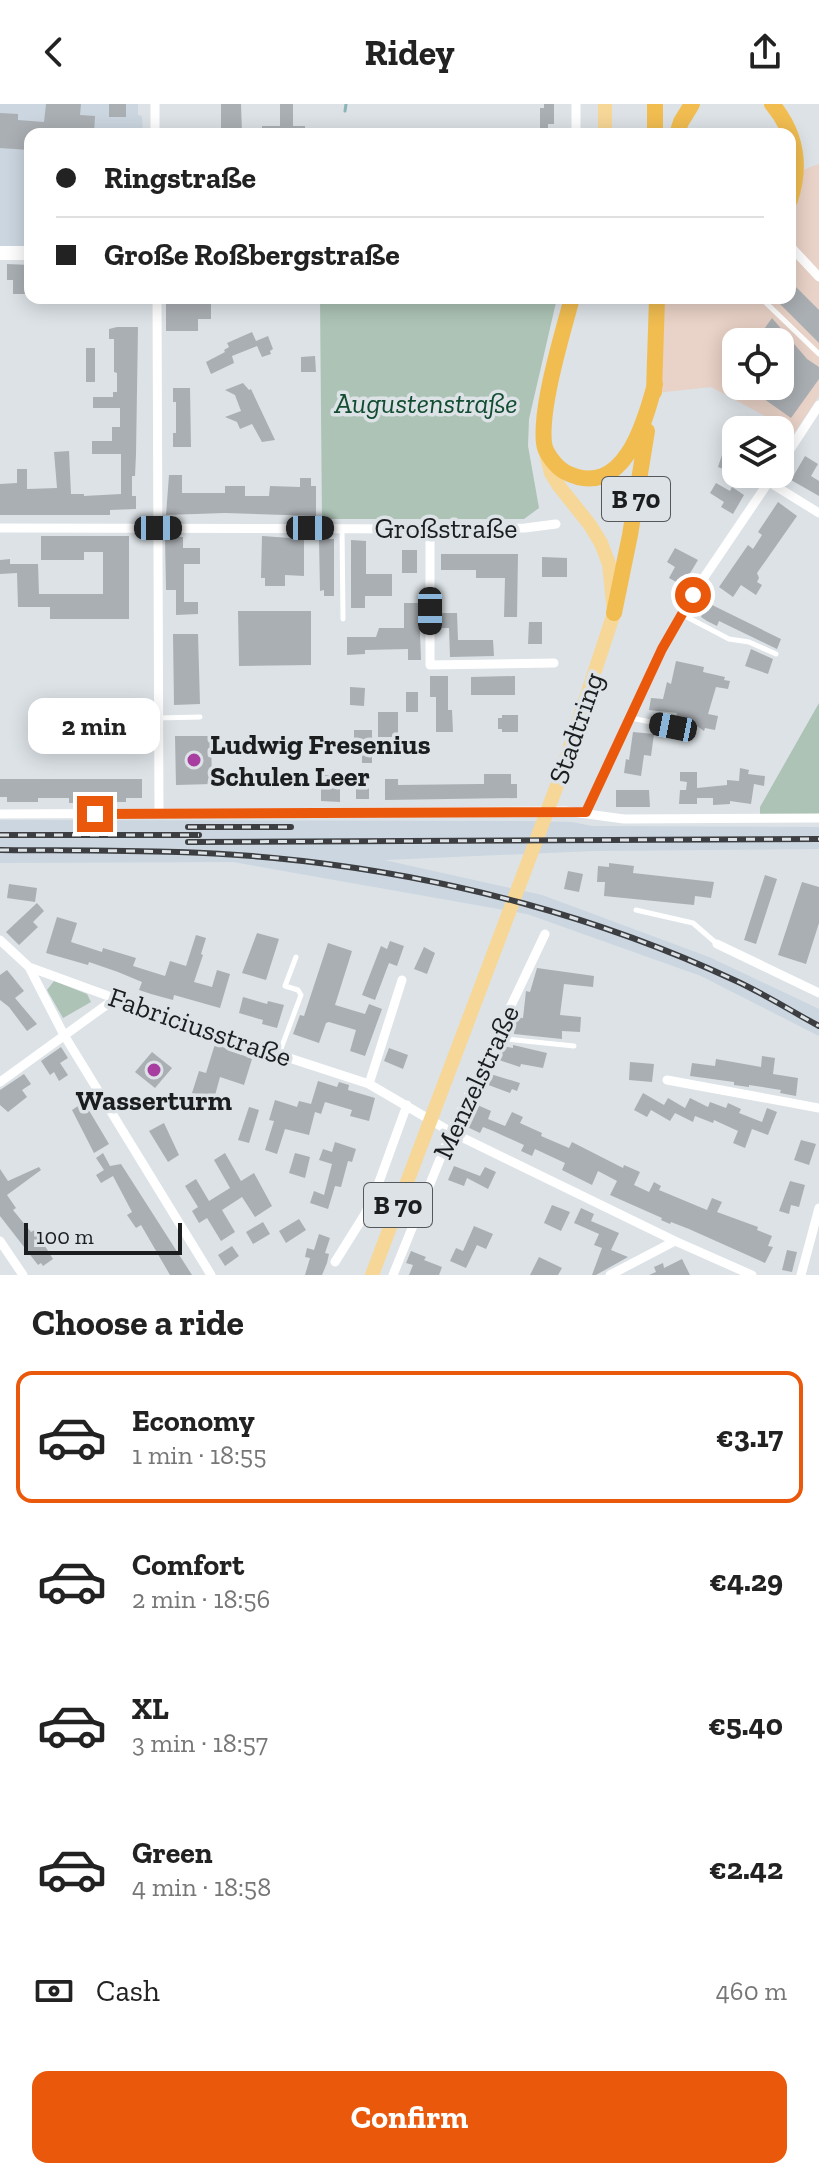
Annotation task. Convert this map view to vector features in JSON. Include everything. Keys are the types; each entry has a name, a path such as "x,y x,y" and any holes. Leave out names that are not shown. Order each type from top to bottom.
{"highway":[{"path":"655,104 655,128"},
{"path":"679,128 692,104"},
{"path":"763,104 785,121"},
{"path":"772,104 788,128"},
{"path":"796,152 796,179"},
{"name":"B 70","path":"544,447 548,398 571,304"},
{"name":"Stadtring","path":"614,613 655,384 657,304"},
{"path":"544,447 563,471 591,478 603,475 633,449 644,425 655,384"}],"main road":[{"path":"605,104 605,128"},
{"name":"B 70","path":"544,447 551,473 601,543 609,564 614,613"},
{"name":"Stadtring","path":"372,1275 559,780 614,613"}],"street":[{"path":"155,104 155,128"},
{"path":"576,104 576,128"},
{"path":"796,252 819,277"},
{"path":"0,253 24,253"},
{"path":"157,304 159,813"},
{"path":"794,443 819,405"},
{"path":"586,812 662,649 705,576 765,488"},
{"path":"785,488 819,513"},
{"name":"Großstraße","path":"0,528 430,529 525,528 556,524"},
{"path":"430,529 430,665 554,663"},
{"path":"0,814 565,811 624,819 819,818"},
{"name":"Menzelstraße","path":"393,1275 451,1132 545,934"},
{"name":"Fabriciusstraße","path":"0,940 29,967 369,1084 451,1132 752,1275"},
{"path":"717,944 819,993"},
{"path":"29,967 64,1035 211,1275"},
{"path":"369,1084 402,980"},
{"path":"0,1082 116,998"},
{"path":"667,1080 819,1108"},
{"path":"335,1262 365,1214 407,1105"},
{"path":"801,1275 819,1208"},
{"path":"0,1241 23,1275"},
{"path":"610,1275 675,1241"}],"lane":[{"path":"767,304 819,354"},
{"path":"342,528 343,619"},
{"path":"682,615 729,639 749,642 776,654"},
{"path":"158,718 200,717"},
{"path":"630,718 695,731"},
{"path":"636,910 693,923 717,944"},
{"path":"279,1055 301,995 298,990 285,986 296,957"},
{"path":"496,1038 574,1046"}],"shaded area":[{"path":"0,104 138,104 143,128 24,128 24,246 0,246"},
{"path":"819,164 819,396 795,432 794,416 765,416 735,400 794,400 794,328 722,328 722,393 711,387 656,393 663,304 796,304 796,176 797,172"},
{"path":"0,820 530,821 592,826 819,827 819,849 592,851 384,860 542,895 709,957 819,1009 819,1036 701,976 527,914 233,862 0,863"}],"green space":[{"name":"Augustenstraße","path":"320,304 556,304 529,419 528,446 539,508 524,519 322,519"},
{"path":"819,703 819,817 760,817 760,807"},
{"path":"54,981 87,994 91,1002 63,1018 47,990"}],"building":[{"path":"46,104 81,104 80,115 95,116 94,128 24,128 24,150 0,148 0,113 18,114 18,120 44,122"},
{"path":"109,104 126,104 126,117 109,117"},
{"path":"221,104 241,104 242,128 221,128"},
{"path":"280,104 293,104 293,126 305,128 262,128 280,126"},
{"path":"544,104 554,104 554,124 540,128 540,108 544,108"},
{"path":"7,264 24,265 24,294 13,294 13,280 7,280"},
{"path":"796,287 819,310 819,343 780,304 796,304"},
{"path":"166,304 211,304 211,319 198,319 198,331 166,331"},
{"path":"772,318 781,328 765,328"},
{"path":"138,327 136,454 135,476 132,476 132,496 136,496 136,509 110,510 110,515 0,515 0,484 17,483 17,469 27,469 27,489 57,488 54,452 69,451 71,494 121,494 121,454 92,454 92,441 112,441 112,427 120,427 120,408 93,408 93,397 113,397 113,392 117,392 114,339 109,339 109,329"},
{"path":"252,332 256,341 268,336 273,349 271,354 262,357 257,346 232,356 234,363 211,374 206,362 225,352 229,347 227,343"},
{"path":"794,344 819,367 819,379 792,416 766,400 794,400"},
{"path":"86,348 95,348 95,382 86,382"},
{"path":"315,356 316,372 301,372 301,357"},
{"path":"243,383 251,389 275,440 262,442 252,424 240,429 237,422 225,417 241,411 235,395 225,390"},
{"path":"173,388 190,388 191,447 173,447 176,402 173,402"},
{"path":"805,456 818,464 811,476 819,481 819,496 794,482 794,475"},
{"path":"169,475 182,475 182,493 225,493 225,486 245,486 245,496 269,496 270,486 300,487 300,478 311,478 311,486 316,486 316,516 166,515"},
{"path":"716,483 744,495 733,514 721,507 724,502 710,493"},
{"path":"778,502 797,516 757,573 757,582 762,585 756,595 741,585 733,597 719,587 748,545 753,549 762,535 758,532"},
{"path":"41,536 129,536 129,619 50,619 50,607 18,607 17,573 0,574 0,560 10,559 10,564 38,564 39,594 103,594 103,552 84,552 84,560 41,560"},
{"path":"262,536 304,539 304,576 285,575 285,586 265,586 265,578 261,578"},
{"path":"165,537 183,537 183,548 200,548 200,564 184,564 184,602 198,602 198,614 176,615 176,590 166,590"},
{"path":"319,539 334,539 334,596 324,596 324,590 320,591"},
{"path":"351,540 366,541 366,574 392,574 392,596 365,596 365,608 351,608"},
{"path":"675,548 698,560 680,584 669,578 675,567 667,562"},
{"path":"402,550 417,550 417,573 402,573"},
{"path":"441,554 518,554 517,617 504,617 505,578 476,578 476,570 441,570"},
{"path":"542,557 567,558 567,577 542,577"},
{"path":"404,603 419,603 421,660 408,660 408,649 365,650 365,654 347,655 347,637 376,637 379,628 404,628"},
{"path":"710,604 781,639 777,649 719,621 717,626 701,617 706,605"},
{"path":"238,611 311,611 311,665 239,666"},
{"path":"440,613 457,613 458,640 493,640 494,656 450,657 449,628 440,628"},
{"path":"529,622 542,622 542,644 528,644"},
{"path":"173,634 198,634 200,704 174,705"},
{"path":"751,649 773,659 768,674 745,666"},
{"path":"676,661 704,667 703,672 730,681 728,689 716,687 708,714 718,716 715,730 705,728 704,731 697,726 675,721 677,713 649,710 651,698 663,699 667,682 671,684"},
{"path":"430,676 448,676 448,710 452,710 453,732 436,732 436,697 430,697"},
{"path":"515,676 515,695 471,695 471,677"},
{"path":"350,687 365,688 364,706 350,705"},
{"path":"406,692 418,692 418,712 406,712"},
{"path":"378,712 398,712 398,737 378,737"},
{"path":"518,715 518,732 498,729 498,718"},
{"path":"354,730 372,730 372,763 362,763 362,750 354,750"},
{"path":"633,732 654,734 651,756 644,755 641,776 624,773"},
{"name":"Ludwig Fresenius Schulen Leer","path":"175,736 211,736 212,784 176,785"},
{"path":"740,768 749,770 748,774 765,776 764,786 754,784 751,804 730,801 730,804 713,805 713,798 697,798 697,804 679,804 680,790 686,790 687,782 680,781 680,772 697,772 697,788 727,785 727,780 739,781"},
{"path":"484,774 511,774 511,784 517,784 517,798 385,800 385,779 398,779 398,785 484,784"},
{"path":"321,775 369,775 369,799 356,799 356,784 340,784 340,802 321,801"},
{"path":"0,779 142,779 142,798 126,798 126,802 114,802 114,798 82,798 82,803 69,803 69,798 38,798 38,802 7,802 7,797 0,797"},
{"path":"616,790 649,790 650,807 616,807"},
{"path":"609,863 634,866 633,873 714,882 711,898 695,896 694,905 604,896 605,882 597,882 598,866 609,867"},
{"path":"568,871 583,874 579,892 564,889"},
{"path":"765,875 777,879 756,944 744,940"},
{"path":"802,882 819,887 819,923 806,964 778,955"},
{"path":"9,884 37,888 35,902 7,898"},
{"path":"37,903 44,911 33,922 38,927 19,945 6,932"},
{"path":"57,917 77,923 71,942 136,958 133,966 165,976 170,961 186,966 196,935 206,938 194,982 212,987 217,970 230,974 220,1008 174,995 173,1000 151,994 139,990 142,982 118,972 46,953"},
{"path":"257,933 279,939 266,980 242,973"},
{"path":"390,941 404,946 397,966 389,963 375,1000 362,995 381,946 387,949"},
{"path":"328,943 352,951 335,1005 365,1014 369,1004 382,1009 365,1056 350,1051 356,1030 326,1023 319,1043 293,1034 300,1015 304,1016"},
{"path":"424,947 435,953 427,974 414,969"},
{"path":"537,968 594,976 593,987 564,984 560,1015 581,1017 580,1032 562,1031 562,1039 514,1034 515,1017 523,1018 526,991 530,992"},
{"path":"7,970 24,991 15,998 37,1024 27,1031 0,1000 0,975"},
{"path":"243,997 284,1005 277,1028 239,1013"},
{"path":"215,1044 252,1059 244,1085 220,1077 214,1099 192,1093 199,1071 206,1073"},
{"path":"513,1045 547,1053 543,1068 521,1064 520,1067 499,1060 503,1046 513,1048"},
{"path":"61,1047 68,1058 60,1063 68,1075 59,1081 54,1072 50,1075 41,1061"},
{"path":"389,1048 408,1055 403,1069 384,1061"},
{"name":"Wasserturm","path":"152,1052 172,1068 155,1088 135,1072"},
{"path":"762,1056 775,1058 773,1074 798,1078 796,1096 780,1093 781,1090 690,1076 692,1063 715,1066 716,1059 761,1067"},
{"path":"630,1062 654,1064 652,1082 629,1080"},
{"path":"487,1073 520,1083 517,1091 512,1089 510,1093 483,1083"},
{"path":"24,1074 31,1084 22,1090 27,1097 8,1112 0,1105 0,1090"},
{"path":"318,1081 337,1087 339,1082 349,1085 348,1090 375,1098 369,1121 350,1116 352,1110 325,1102 321,1114 315,1112 309,1135 285,1129 277,1154 265,1150 274,1121 269,1120 275,1100 297,1107 299,1101 311,1104"},
{"path":"643,1093 664,1105 668,1098 685,1108 690,1098 708,1107 710,1102 726,1108 728,1103 741,1109 739,1113 762,1122 767,1108 777,1112 768,1135 752,1129 745,1148 733,1143 738,1131 714,1120 713,1123 695,1116 693,1122 675,1113 670,1121 651,1110 647,1117 634,1110"},
{"path":"84,1102 109,1144 94,1153 72,1110"},
{"path":"473,1103 491,1111 488,1119 505,1126 512,1112 523,1117 520,1123 542,1133 541,1136 569,1148 572,1142 623,1168 624,1165 640,1172 634,1185 649,1192 654,1182 661,1186 659,1190 707,1210 712,1198 722,1202 717,1212 758,1227 757,1230 772,1236 768,1246 773,1247 765,1263 689,1229 670,1224 610,1195 617,1181 598,1171 592,1185 562,1170 565,1163 535,1149 532,1156 521,1151 524,1145 493,1131 483,1127 480,1133 463,1125"},
{"path":"249,1107 259,1110 249,1143 238,1140"},
{"path":"164,1123 179,1155 168,1162 149,1131"},
{"path":"801,1140 816,1144 809,1165 794,1160"},
{"path":"335,1142 356,1149 352,1162 348,1161 341,1187 335,1186 328,1209 310,1203 314,1191 324,1195 332,1164 319,1160 323,1149 332,1152"},
{"path":"103,1153 110,1166 121,1164 192,1275 170,1275 141,1225 136,1228 127,1215 132,1212 113,1176 101,1183 96,1175 104,1170 96,1158"},
{"path":"225,1153 241,1181 254,1173 272,1206 255,1217 242,1197 222,1210 235,1232 221,1241 207,1218 199,1223 192,1211 198,1207 185,1186 196,1179 209,1201 230,1188 214,1160"},
{"path":"295,1153 310,1157 305,1178 289,1173"},
{"path":"454,1166 480,1176 485,1167 496,1172 488,1189 467,1178 464,1186 448,1180"},
{"path":"39,1167 41,1170 7,1195 16,1208 13,1210 31,1232 35,1230 53,1259 43,1266 41,1263 38,1265 0,1216 0,1169 8,1181"},
{"path":"790,1181 805,1185 799,1207 791,1205 789,1214 779,1211"},
{"path":"552,1205 570,1212 561,1231 544,1223"},
{"path":"581,1208 594,1214 591,1221 619,1233 611,1250 628,1257 596,1275 592,1275 602,1248 594,1245 599,1234 574,1223"},
{"path":"299,1219 306,1230 286,1243 279,1231"},
{"path":"263,1222 270,1234 253,1244 246,1232"},
{"path":"474,1226 493,1234 486,1249 477,1245 466,1268 450,1261 456,1248 463,1251"},
{"path":"319,1234 330,1238 325,1253 329,1254 327,1263 322,1275 305,1275 310,1258 305,1257 307,1248 314,1250"},
{"path":"232,1246 239,1256 225,1266 218,1255"},
{"path":"787,1250 797,1252 792,1272 782,1270"},
{"path":"411,1251 442,1267 439,1275 409,1275 413,1265 406,1263"},
{"path":"539,1257 562,1268 558,1275 530,1275"},
{"path":"682,1259 690,1275 649,1275 656,1272 654,1267 663,1263 664,1268"}],"waterway":[{"path":"345,111 346,104"}],"railway":[{"path":"188,827 291,827"},
{"path":"0,835 199,835"},
{"path":"188,842 819,839"},
{"path":"0,850 228,854 358,868 413,878 523,903 630,937 745,985 819,1026"}],"place":[{"name":"Ludwig Fresenius Schulen Leer","path":"194,760"},
{"name":"Wasserturm","path":"154,1070"}],"route":[{"path":"95,814 586,812 662,649 693,595"}]}
